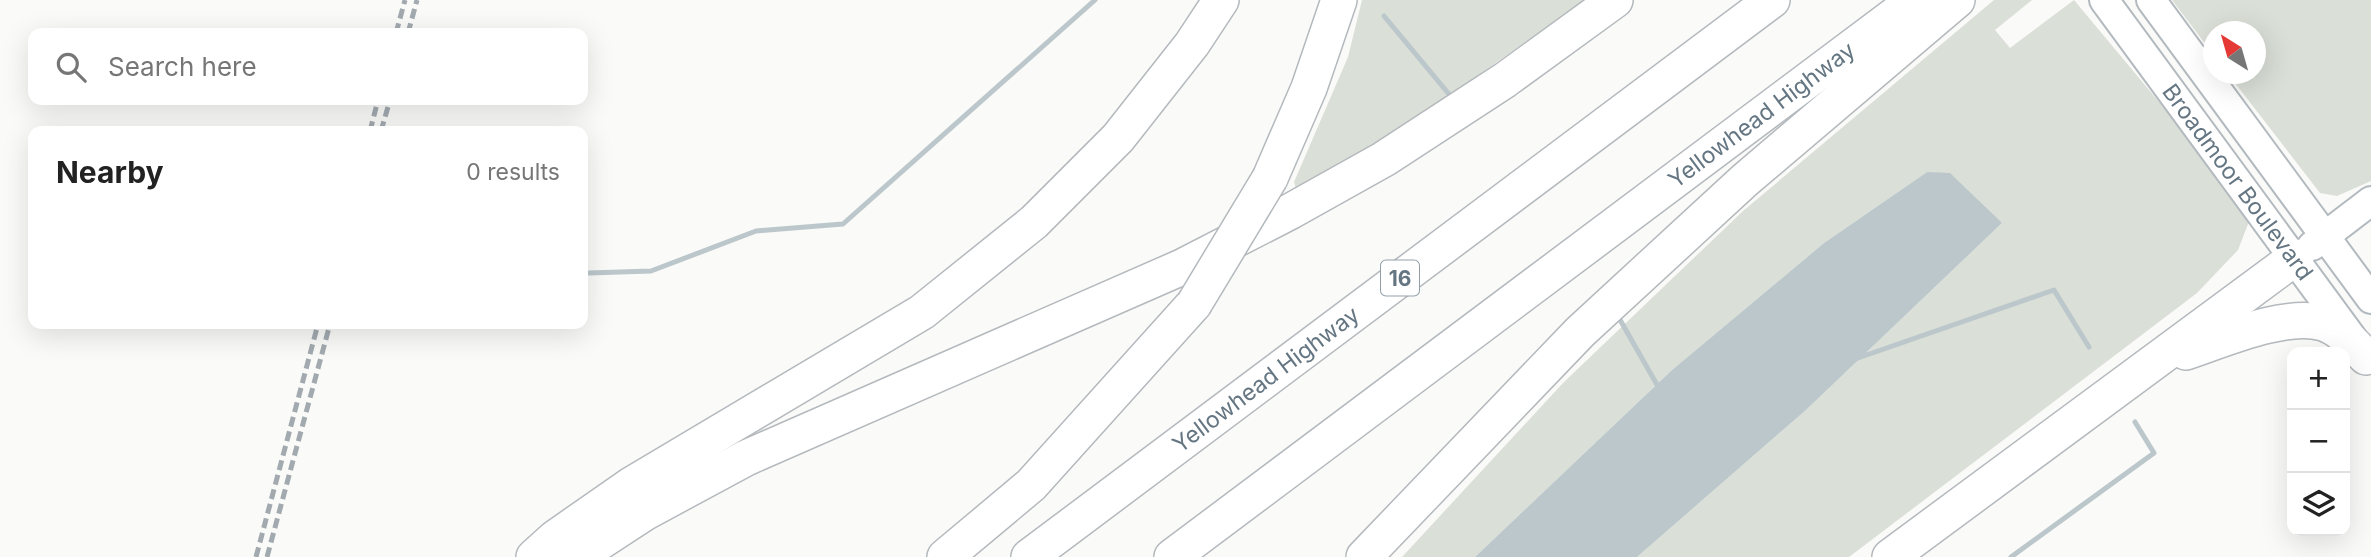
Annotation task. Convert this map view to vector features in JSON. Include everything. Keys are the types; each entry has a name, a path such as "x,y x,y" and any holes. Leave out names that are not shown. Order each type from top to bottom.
{"highway":[{"path":"534,557 555,538 631,485 922,312 1034,222 1118,138 1192,44 1221,0"},
{"path":"945,557 1031,485 1194,304 1270,178 1309,88 1339,0"},
{"path":"577,557 644,513 746,458 1182,267 1291,211 1395,152 1505,80 1615,0"},
{"name":"Yellowhead Highway","path":"1029,557 1772,0"},
{"name":"Yellowhead Highway","path":"1172,557 1915,0"},
{"path":"1364,557 1580,332 1745,180 1957,0"},
{"path":"1890,557 2296,257"},
{"path":"2159,360 2242,333 2291,322 2312,321 2337,331 2369,360"}],"main road":[{"name":"Broadmoor Boulevard","path":"2104,0 2296,257 2369,360"},
{"name":"Broadmoor Boulevard","path":"2151,0 2371,299"},
{"path":"2296,257 2371,201"}],"shaded area":[{"path":"1362,0 1585,0 1400,130 1297,192 1294,182 1348,57"},
{"path":"1994,0 2032,0 1995,30 2010,48 2074,0 2244,204 2250,219 2238,250 2197,293 1849,557 1637,557 1806,410 2002,223 1927,172 1824,243 1672,370 1475,557 1402,557 1563,383 1743,211"},
{"path":"2172,0 2371,0 2371,181 2337,196 2320,193 2236,84 2266,84 2266,21 2203,21 2203,41"},
{"path":"1927,172 1950,173 2002,223 1806,410 1637,557 1475,557 1672,370 1824,243"}],"waterway":[{"path":"589,273 651,271 756,231 843,224 1095,0"},
{"path":"1384,16 1453,99"},
{"path":"1855,359 2054,290 2089,347"},
{"path":"1619,318 1660,390"},
{"path":"2011,557 2154,453 2135,422"}],"railway":[{"path":"397,28 405,0"},
{"path":"409,28 417,0"},
{"path":"371,126 377,105"},
{"path":"382,126 389,105"},
{"path":"256,557 317,329"},
{"path":"267,557 329,329"}]}
